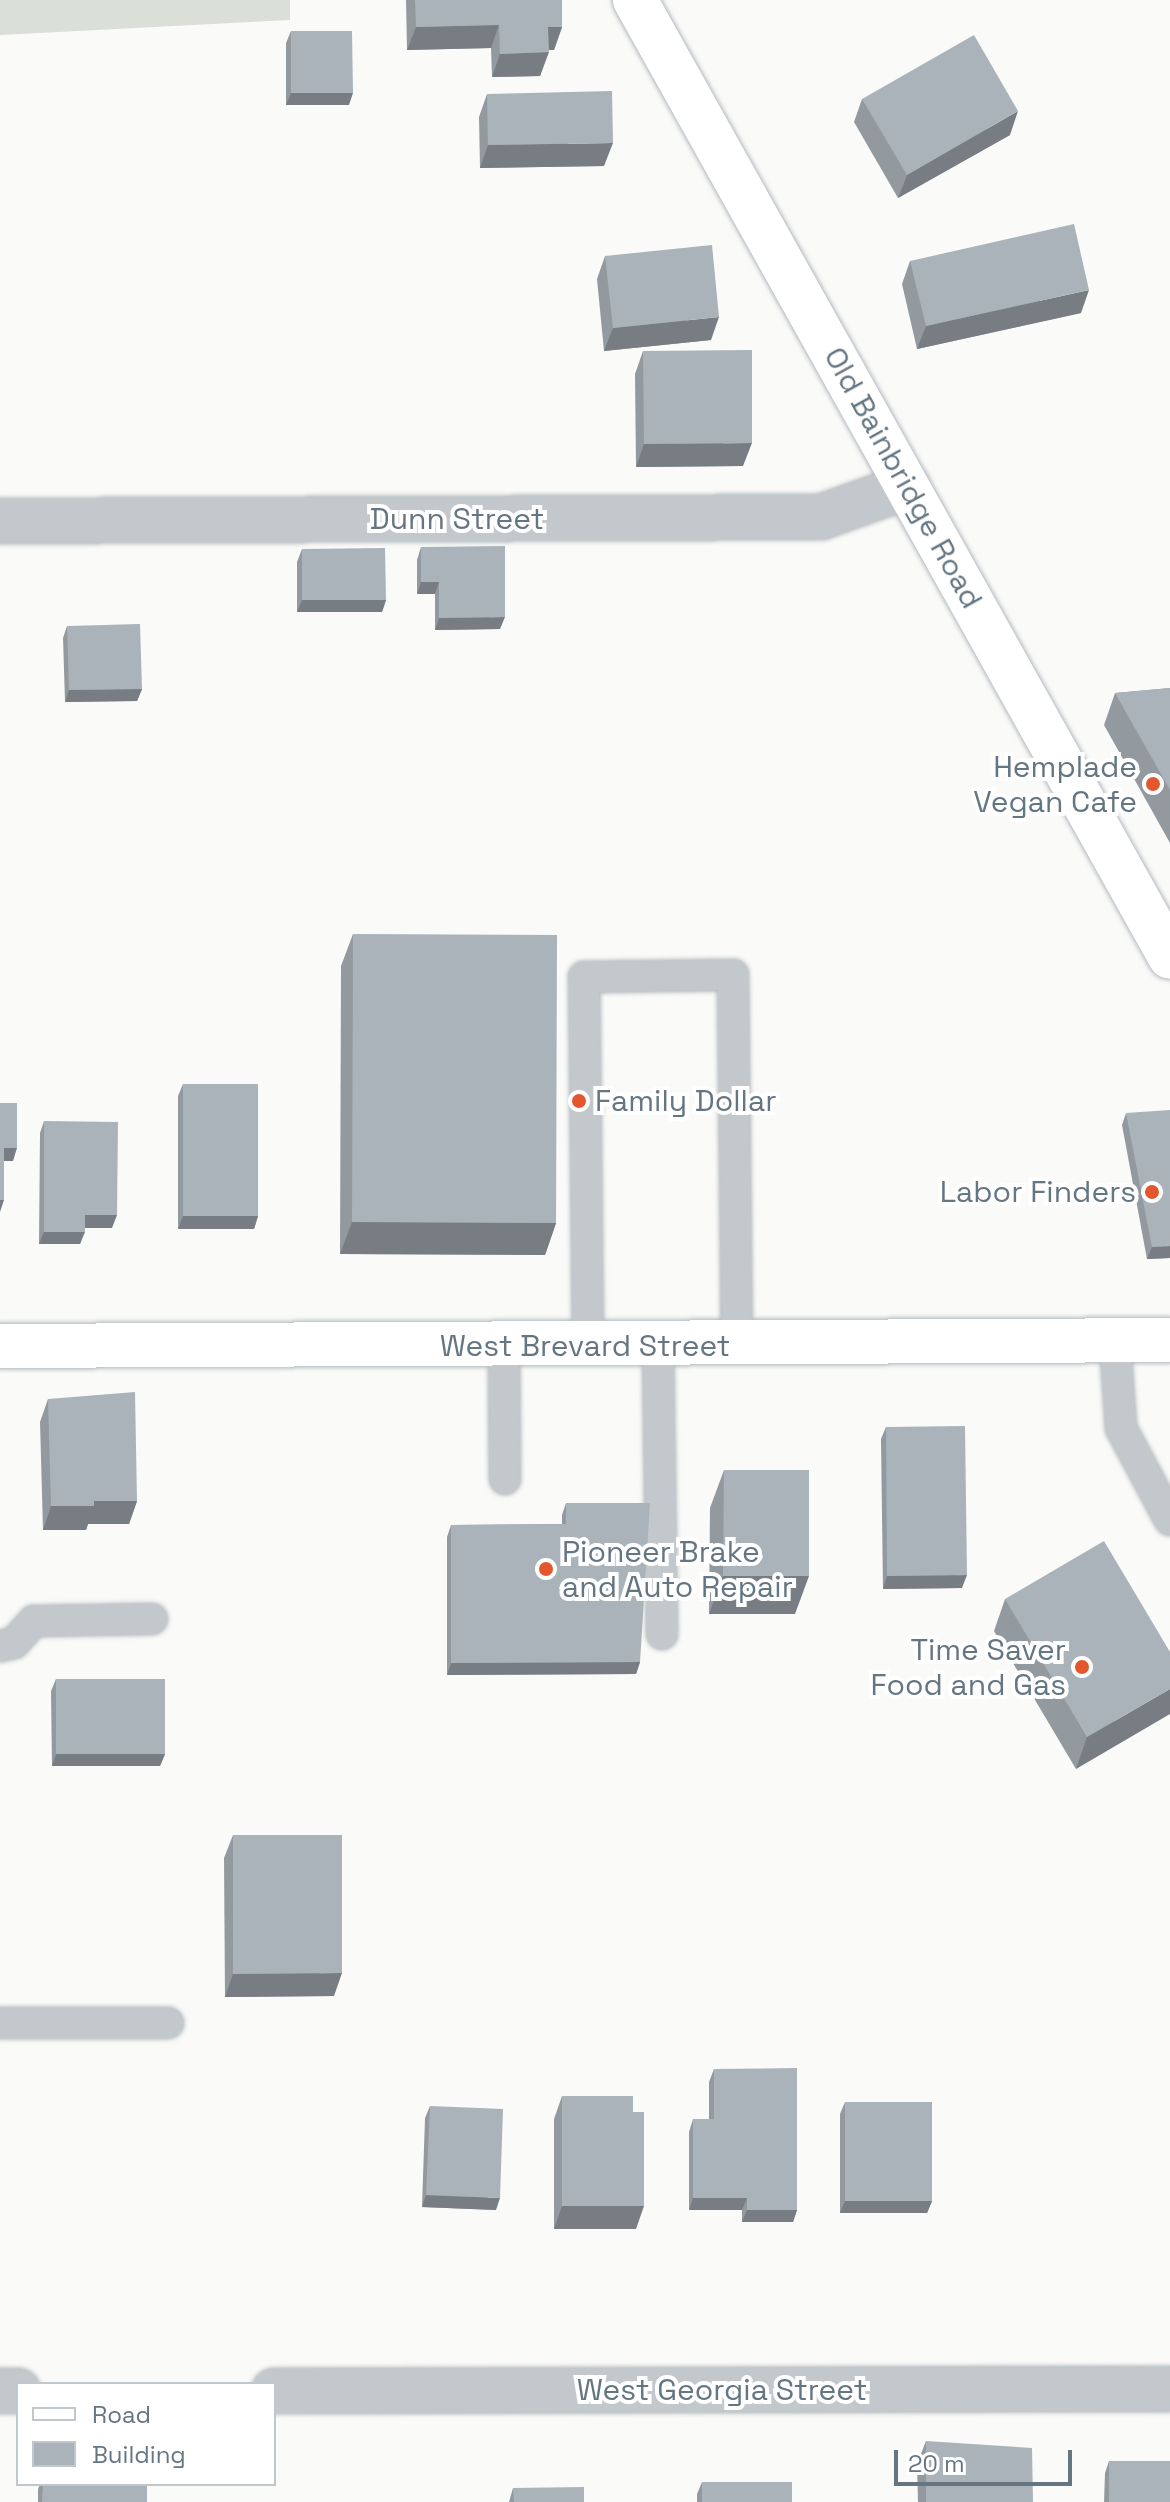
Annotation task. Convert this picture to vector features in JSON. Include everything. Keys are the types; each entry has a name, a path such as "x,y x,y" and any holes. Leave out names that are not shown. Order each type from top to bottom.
{"street":[{"name":"Old Bainbridge Road","path":"635,0 1170,957"},
{"name":"Dunn Street","path":"0,521 821,517 908,486"},
{"name":"West Brevard Street","path":"0,1346 737,1346 1170,1340"},
{"name":"West Georgia Street","path":"276,2391 1170,2389"}],"lane":[{"path":"588,1346 584,977 733,975 737,1346"},
{"path":"1115,1342 1121,1428 1170,1520"},
{"path":"504,1346 505,1479"},
{"path":"658,1346 662,1634"},
{"path":"0,1646 14,1643 34,1621 152,1619"},
{"path":"0,2023 168,2023"}],"shaded area":[{"path":"0,0 290,0 290,20 0,35"}],"building":[{"path":"415,0 562,0 562,27 548,27 549,52 500,54 499,25 416,27"},
{"path":"291,31 352,31 353,93 291,93"},
{"path":"974,35 1018,111 907,175 862,99"},
{"path":"612,91 613,143 488,145 487,94"},
{"path":"1074,224 1089,290 926,326 910,261"},
{"path":"712,245 719,317 613,328 605,256"},
{"path":"752,350 752,443 644,444 643,351"},
{"path":"505,546 505,617 439,618 439,582 421,582 421,547"},
{"path":"385,548 386,600 302,600 302,549"},
{"path":"140,624 142,689 69,690 67,626"},
{"path":"1170,688 1170,790 1115,693"},
{"path":"353,934 557,935 556,1223 352,1222"},
{"path":"183,1084 258,1084 258,1216 183,1216"},
{"path":"0,1103 17,1103 17,1148 4,1148 4,1200 0,1200"},
{"name":"Labor Finders","path":"1170,1110 1170,1246 1152,1247 1126,1113"},
{"path":"44,1121 118,1122 117,1215 85,1215 85,1232 44,1232"},
{"path":"135,1392 137,1501 94,1501 94,1506 51,1506 48,1399"},
{"path":"965,1426 967,1575 887,1576 886,1427"},
{"path":"724,1470 809,1470 809,1576 723,1576"},
{"name":"Pioneer Brake and Auto Repair","path":"566,1503 650,1503 640,1662 451,1663 451,1525 566,1524"},
{"name":"Time Saver Food and Gas","path":"1104,1541 1170,1652 1170,1689 1087,1737 1005,1599"},
{"path":"56,1679 165,1679 165,1754 56,1754"},
{"path":"233,1835 342,1835 342,1973 233,1974"},
{"path":"797,2068 797,2210 747,2210 747,2198 693,2198 693,2119 714,2119 714,2069"},
{"path":"562,2096 633,2096 633,2112 644,2112 644,2206 562,2206"},
{"path":"845,2102 932,2102 932,2201 845,2201"},
{"path":"430,2106 503,2109 500,2198 426,2195"},
{"path":"926,2441 1032,2448 1033,2502 926,2502"},
{"path":"1109,2461 1170,2461 1170,2502 1109,2502"},
{"path":"702,2482 792,2482 792,2502 702,2502"},
{"path":"43,2486 147,2486 147,2502 42,2502"},
{"path":"584,2487 584,2502 514,2502 513,2488"}],"place":[{"name":"Hemplade Vegan Cafe","path":"1153,784"},
{"name":"Family Dollar","path":"579,1101"},
{"name":"Labor Finders","path":"1152,1192"},
{"name":"Pioneer Brake and Auto Repair","path":"546,1569"},
{"name":"Time Saver Food and Gas","path":"1082,1667"}]}
